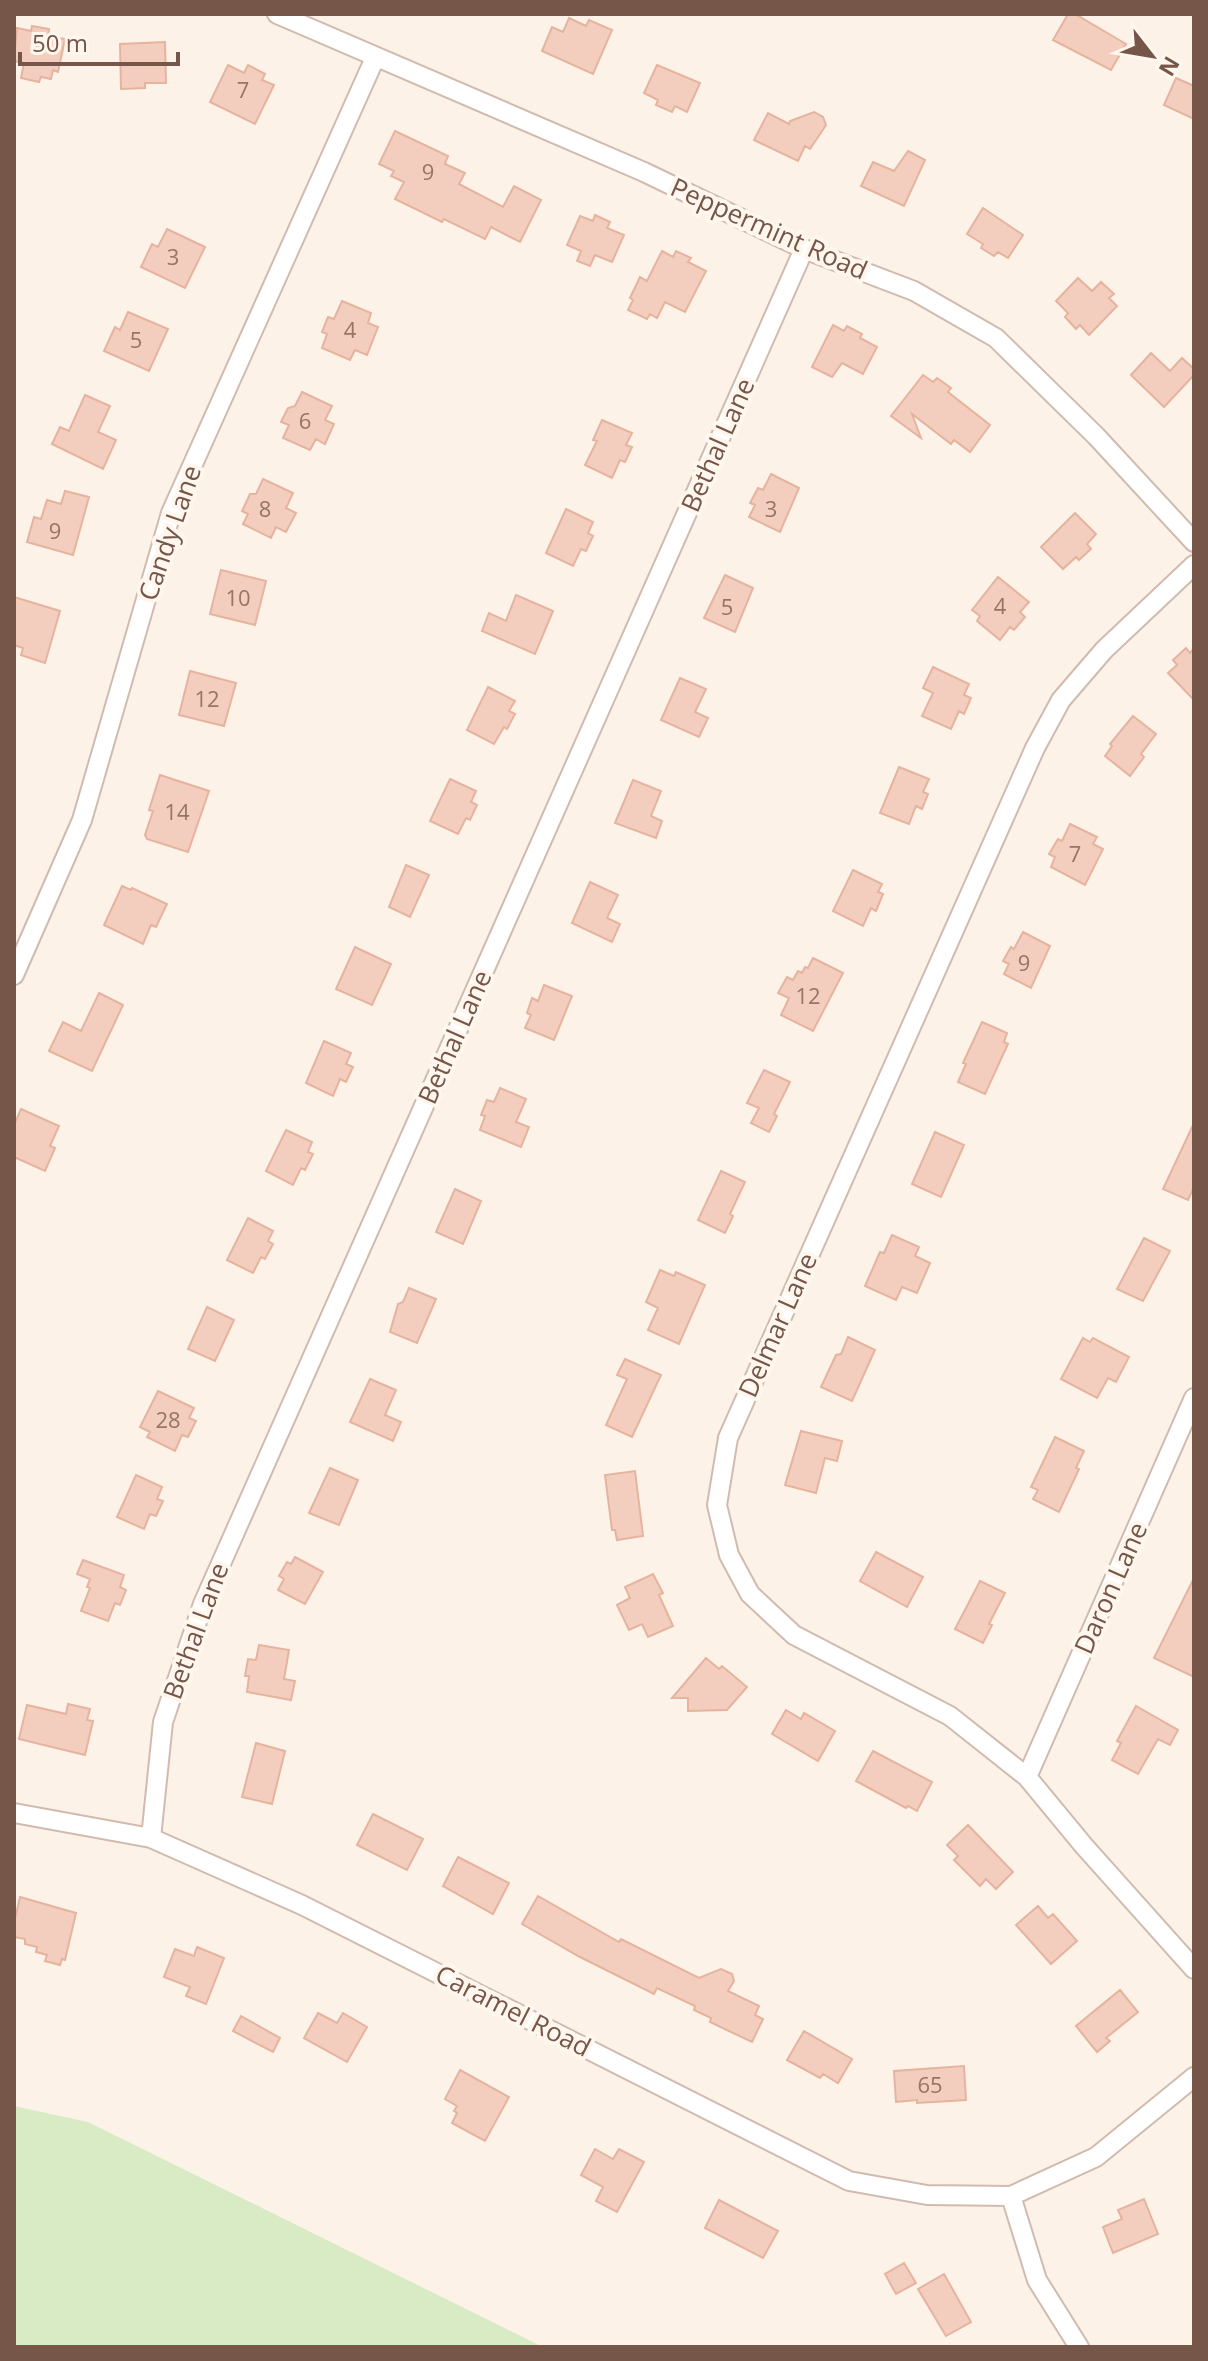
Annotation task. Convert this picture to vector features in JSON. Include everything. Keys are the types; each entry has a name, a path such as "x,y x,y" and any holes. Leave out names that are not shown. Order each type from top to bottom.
{"street":[{"name":"Peppermint Road","path":"277,14 644,172 804,249 914,291 996,338 1096,436 1194,542"},
{"name":"Candy Lane","path":"14,975 82,820 171,513 375,58"},
{"name":"Bethal Lane","path":"151,1838 163,1722 203,1604 804,249"},
{"name":"Delmar Lane","path":"1194,565 1104,650 1061,700 1035,748 728,1438 717,1505 729,1555 750,1594 794,1635 950,1716 1027,1777 1194,1969"},
{"name":"Daron Lane","path":"1027,1777 1194,1398"},
{"name":"Caramel Road","path":"14,1813 151,1838 302,1905 849,2181 927,2195 1011,2196"},
{"path":"1079,2347 1037,2280 1011,2196 1096,2157 1194,2077"}],"green space":[{"path":"14,2106 88,2122 543,2347 14,2347"}],"building":[{"path":"1068,14 1075,14 1126,44 1111,70 1053,40"},
{"path":"569,18 586,26 589,20 612,30 593,74 542,51 552,27 563,32"},
{"path":"32,26 49,29 48,36 65,39 58,72 53,70 51,79 41,77 39,82 21,78 24,63 14,61 17,28 31,31"},
{"path":"165,42 166,83 145,83 145,88 121,89 120,44"},
{"path":"228,65 244,73 248,65 265,74 262,80 274,85 255,124 210,102"},
{"path":"657,65 700,83 687,112 675,106 672,112 656,105 658,100 644,93"},
{"path":"1176,78 1194,86 1194,119 1164,105"},
{"path":"814,112 823,117 826,125 810,149 805,146 798,161 754,140 768,113 789,124"},
{"path":"395,131 448,156 445,164 465,173 459,184 503,207 514,186 541,200 520,242 491,227 485,239 395,199 404,182 391,176 394,171 379,164"},
{"path":"908,151 925,160 904,206 861,186 873,162 894,171"},
{"path":"983,208 1023,235 1008,258 998,252 994,256 967,234"},
{"path":"595,215 610,222 607,228 624,235 612,262 595,255 590,266 577,261 581,251 567,245 580,216 593,221"},
{"path":"167,229 205,247 185,288 141,267 152,244 158,247"},
{"path":"662,251 673,257 676,251 691,258 688,262 706,271 685,312 665,302 657,318 650,314 647,319 628,310 633,300 630,298 640,277 647,281"},
{"path":"1078,278 1092,291 1101,282 1114,294 1109,298 1117,306 1089,335 1080,325 1076,329 1065,317 1068,313 1056,301"},
{"path":"342,301 371,313 368,323 378,327 367,355 355,350 350,360 322,348 327,334 322,332 328,317 334,319"},
{"path":"128,312 168,329 149,371 104,351 115,327 120,330"},
{"path":"833,325 844,331 847,326 877,347 863,374 842,363 832,377 812,367"},
{"path":"1151,353 1170,371 1182,358 1194,369 1194,375 1164,407 1131,375"},
{"path":"923,375 933,382 937,378 951,388 948,392 990,425 970,452 954,440 951,444 912,414 921,438 891,416"},
{"path":"302,392 332,406 325,420 334,424 325,444 316,439 310,450 283,438 289,425 281,422"},
{"path":"85,395 110,406 98,432 116,440 103,469 52,444 60,427 69,431"},
{"path":"602,420 632,433 626,445 632,447 625,462 620,460 612,478 585,465 597,441 593,440"},
{"path":"771,474 799,488 780,532 749,517 755,505 750,503 758,488 763,490"},
{"path":"263,479 293,493 286,508 296,513 286,532 276,527 271,538 243,524 248,514 242,511 250,494 256,494"},
{"path":"65,491 89,497 73,555 27,542 34,517 41,519 47,500 61,504"},
{"path":"566,509 593,522 588,533 593,536 586,551 581,549 573,566 546,553"},
{"path":"1075,513 1096,534 1087,544 1091,549 1063,569 1041,547"},
{"path":"221,570 266,581 255,625 210,614"},
{"path":"725,575 753,588 735,632 704,618"},
{"path":"998,577 1029,602 1020,612 1025,617 1014,630 1010,627 1000,640 977,621 980,616 972,610"},
{"path":"516,595 553,611 535,654 482,631 489,613 506,621"},
{"path":"14,597 60,611 45,663 21,655 23,648 14,645"},
{"path":"1186,648 1190,653 1194,648 1194,700 1168,673 1177,665 1173,660"},
{"path":"933,667 969,684 964,695 971,698 964,714 959,711 951,729 922,716 933,693 923,688"},
{"path":"190,671 236,683 224,726 179,715"},
{"path":"680,678 706,689 695,712 708,718 699,737 661,720"},
{"path":"488,687 515,701 509,711 515,714 494,744 467,730"},
{"path":"1133,716 1156,734 1130,776 1105,756 1112,746 1110,744"},
{"path":"899,767 929,779 923,792 928,794 922,809 916,806 909,824 880,813"},
{"path":"160,775 209,791 188,852 147,839 145,835"},
{"path":"450,779 476,791 471,802 477,805 458,834 430,821"},
{"path":"633,780 661,791 651,816 662,821 656,838 615,823"},
{"path":"1070,824 1097,837 1093,844 1103,849 1085,885 1051,867 1055,857 1049,854 1058,839 1062,841"},
{"path":"406,865 429,875 410,917 389,907"},
{"path":"853,870 882,884 878,892 883,894 876,911 871,908 863,926 833,911"},
{"path":"590,882 618,895 607,918 620,924 612,942 572,923"},
{"path":"122,886 167,904 156,927 151,925 143,944 104,925"},
{"path":"1023,932 1050,946 1031,988 1004,974 1009,964 1003,961"},
{"path":"355,947 391,964 372,1005 336,989"},
{"path":"813,958 843,973 813,1031 781,1015 789,998 778,993 787,977 793,980 798,971 802,973 805,967 808,968"},
{"path":"544,985 572,996 554,1040 525,1028 531,1015 527,1013 532,998 538,1001"},
{"path":"99,993 123,1005 92,1071 49,1051 63,1022 81,1031"},
{"path":"982,1022 1007,1033 1004,1042 1008,1044 985,1094 958,1082 966,1064 963,1063"},
{"path":"324,1041 351,1053 346,1064 353,1067 346,1082 340,1079 333,1096 306,1083"},
{"path":"764,1070 790,1082 769,1132 751,1123 759,1108 747,1103"},
{"path":"500,1088 526,1099 516,1122 529,1127 521,1147 480,1130 485,1116 481,1115 487,1100 494,1102"},
{"path":"21,1109 59,1126 50,1146 55,1148 45,1171 14,1157 14,1125"},
{"path":"1194,1123 1194,1187 1188,1200 1163,1189"},
{"path":"286,1130 312,1142 308,1152 313,1154 305,1170 301,1168 293,1185 266,1171"},
{"path":"935,1132 964,1145 941,1197 912,1184"},
{"path":"721,1171 745,1182 725,1233 698,1220"},
{"path":"455,1189 481,1201 463,1244 436,1232"},
{"path":"248,1218 273,1231 268,1241 273,1244 265,1259 261,1257 253,1273 227,1260"},
{"path":"892,1235 919,1247 915,1256 930,1263 917,1293 902,1287 896,1300 865,1286 880,1252 884,1253"},
{"path":"1144,1238 1170,1251 1143,1301 1117,1289"},
{"path":"660,1270 674,1276 676,1272 705,1285 679,1344 648,1330 658,1308 646,1302"},
{"path":"409,1288 436,1299 417,1343 390,1332 398,1304 403,1302"},
{"path":"207,1307 234,1320 215,1361 188,1349"},
{"path":"848,1337 875,1350 852,1401 821,1387"},
{"path":"1083,1338 1090,1342 1093,1338 1129,1357 1116,1382 1108,1378 1097,1398 1061,1379"},
{"path":"625,1359 661,1375 632,1437 606,1425 627,1379 617,1375"},
{"path":"370,1379 396,1390 385,1415 401,1422 393,1441 350,1422"},
{"path":"158,1391 194,1408 189,1418 196,1421 188,1437 182,1435 175,1451 147,1437 150,1432 140,1427"},
{"path":"801,1431 842,1441 837,1461 825,1458 816,1493 785,1485"},
{"path":"1055,1437 1084,1451 1059,1512 1033,1499 1038,1490 1031,1487"},
{"path":"330,1468 358,1480 339,1525 309,1513"},
{"path":"635,1471 643,1536 617,1540 615,1530 612,1530 605,1475"},
{"path":"136,1475 162,1487 157,1499 163,1501 156,1516 150,1514 144,1529 117,1517"},
{"path":"876,1552 923,1577 907,1607 860,1581"},
{"path":"295,1557 323,1572 305,1604 278,1590 284,1579 279,1576 287,1562 291,1564"},
{"path":"83,1560 124,1575 120,1587 126,1590 120,1605 115,1603 108,1621 81,1611 90,1588 87,1587 90,1579 77,1574"},
{"path":"653,1574 663,1593 659,1595 673,1626 648,1637 642,1624 629,1630 617,1605 630,1598 625,1587"},
{"path":"1194,1578 1194,1677 1154,1658"},
{"path":"980,1581 1005,1593 983,1643 955,1629"},
{"path":"259,1645 289,1650 284,1679 295,1681 291,1700 247,1692 249,1676 245,1676 248,1659 256,1660"},
{"path":"706,1658 719,1669 722,1666 747,1687 727,1710 688,1711 688,1698 672,1698"},
{"path":"68,1704 90,1709 87,1720 93,1721 85,1755 19,1739 27,1705 66,1714"},
{"path":"1136,1706 1178,1730 1170,1745 1158,1739 1138,1774 1112,1760 1121,1743 1117,1741"},
{"path":"786,1710 801,1719 804,1713 835,1731 818,1761 772,1734"},
{"path":"256,1743 285,1751 272,1804 242,1797"},
{"path":"873,1751 932,1782 917,1811 856,1781"},
{"path":"373,1814 423,1839 407,1870 357,1845"},
{"path":"968,1825 1013,1872 996,1889 986,1879 980,1886 954,1860 958,1856 947,1845"},
{"path":"458,1857 509,1883 493,1914 443,1886"},
{"path":"538,1896 619,1942 621,1939 699,1978 721,1969 732,1974 734,1981 728,1991 759,2006 755,2015 763,2019 752,2042 710,2022 711,2018 694,2010 695,2006 657,1988 654,1994 522,1924"},
{"path":"20,1897 76,1913 65,1960 62,1959 60,1965 45,1961 47,1955 36,1952 37,1947 25,1944 25,1939 14,1937"},
{"path":"1038,1906 1048,1918 1053,1914 1077,1941 1051,1964 1016,1925"},
{"path":"197,1947 224,1958 206,2004 186,1996 190,1987 164,1977 175,1949 194,1956"},
{"path":"1120,1990 1138,2012 1106,2038 1110,2041 1097,2052 1076,2026"},
{"path":"318,2013 337,2023 343,2013 367,2027 347,2062 304,2038"},
{"path":"241,2016 280,2038 273,2052 233,2031"},
{"path":"804,2031 852,2059 838,2083 823,2074 820,2078 787,2060"},
{"path":"964,2066 966,2100 896,2102 894,2071"},
{"path":"460,2070 509,2097 485,2141 452,2123 457,2106 445,2099"},
{"path":"595,2149 613,2159 619,2149 644,2162 617,2212 596,2201 603,2187 581,2175"},
{"path":"1144,2199 1158,2234 1113,2253 1103,2227 1122,2219 1118,2210"},
{"path":"719,2200 778,2231 763,2258 705,2228"},
{"path":"904,2263 916,2283 896,2294 885,2274"},
{"path":"944,2274 971,2322 946,2336 918,2289"}]}
